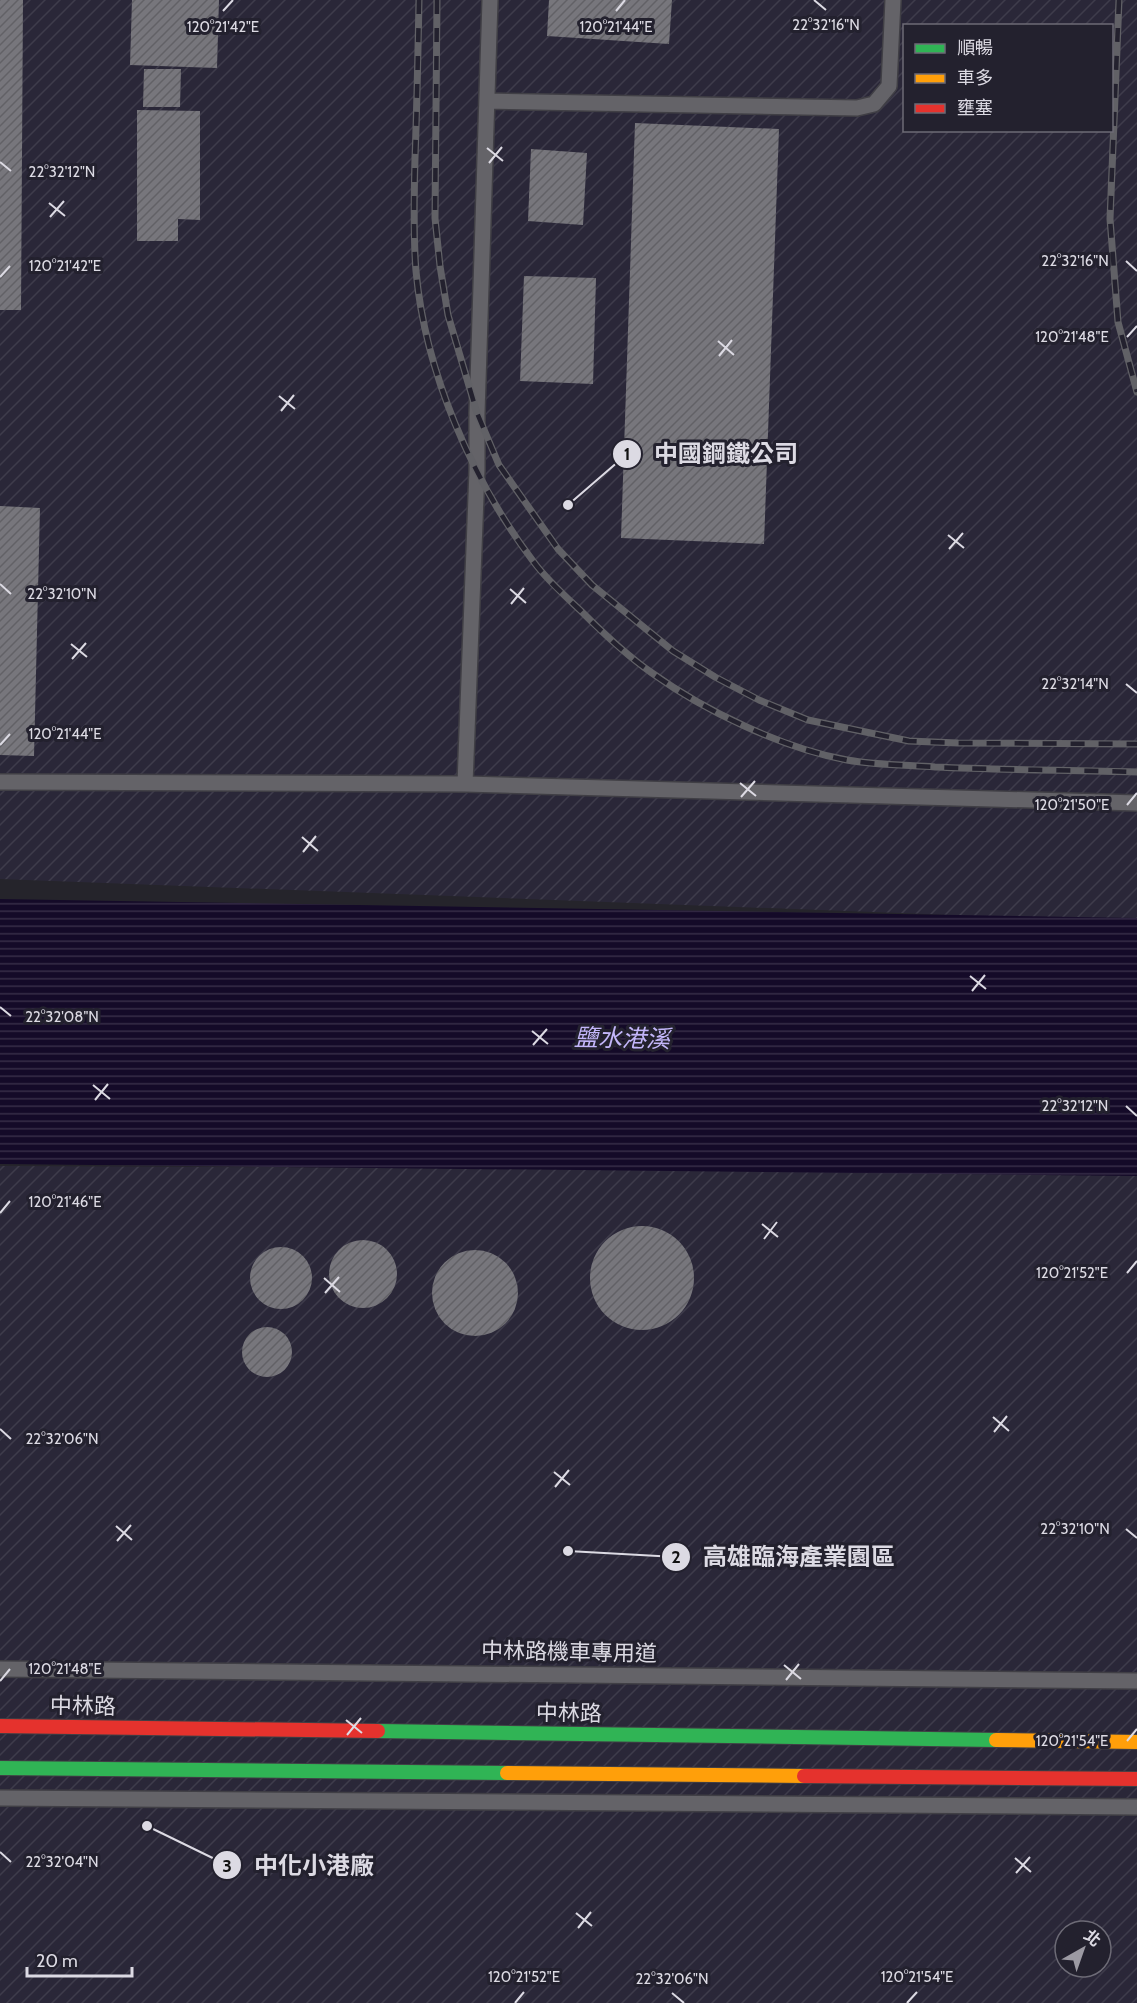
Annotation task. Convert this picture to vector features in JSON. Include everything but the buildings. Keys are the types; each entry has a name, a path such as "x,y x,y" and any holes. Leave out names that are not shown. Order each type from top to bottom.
{"street":[{"name":"中林路","path":"0,1726 1137,1742"},
{"path":"0,1768 1137,1779"}],"lane":[{"path":"465,784 477,470 477,402 490,0"},
{"path":"487,101 857,108 874,104 889,86 893,0"},
{"path":"0,782 465,784 1137,803"},
{"name":"中林路機車專用道","path":"0,1669 1137,1681"},
{"path":"0,1798 1137,1807"}],"shaded area":[{"path":"0,0 1137,0 1137,922 0,879"},
{"path":"0,1166 1137,1171 1137,2003 0,2003"}],"water":[{"name":"鹽水港溪","path":"0,899 1137,918 1137,1176 0,1164"}],"railway":[{"path":"419,0 414,243 421,309 441,386 455,424 490,496 549,581 624,651 673,687 720,714 797,747 847,760 880,764 1137,772"},
{"path":"437,0 435,218 448,315 477,413 499,465 558,549 592,585 673,651 759,700 808,720 909,741 1137,744"},
{"path":"1119,0 1110,219 1118,322 1137,392"}],"traffic: fast":[{"path":"378,1731 996,1740"},
{"path":"0,1768 507,1773"}],"traffic: slow":[{"path":"996,1740 1137,1742"},
{"path":"507,1773 804,1776"}],"traffic: jam":[{"path":"0,1726 378,1731"},
{"path":"804,1776 1137,1779"}],"place":[{"name":"中國鋼鐵公司","path":"568,505"},
{"name":"高雄臨海產業園區","path":"568,1551"},
{"name":"中化小港廠","path":"147,1826"}]}
